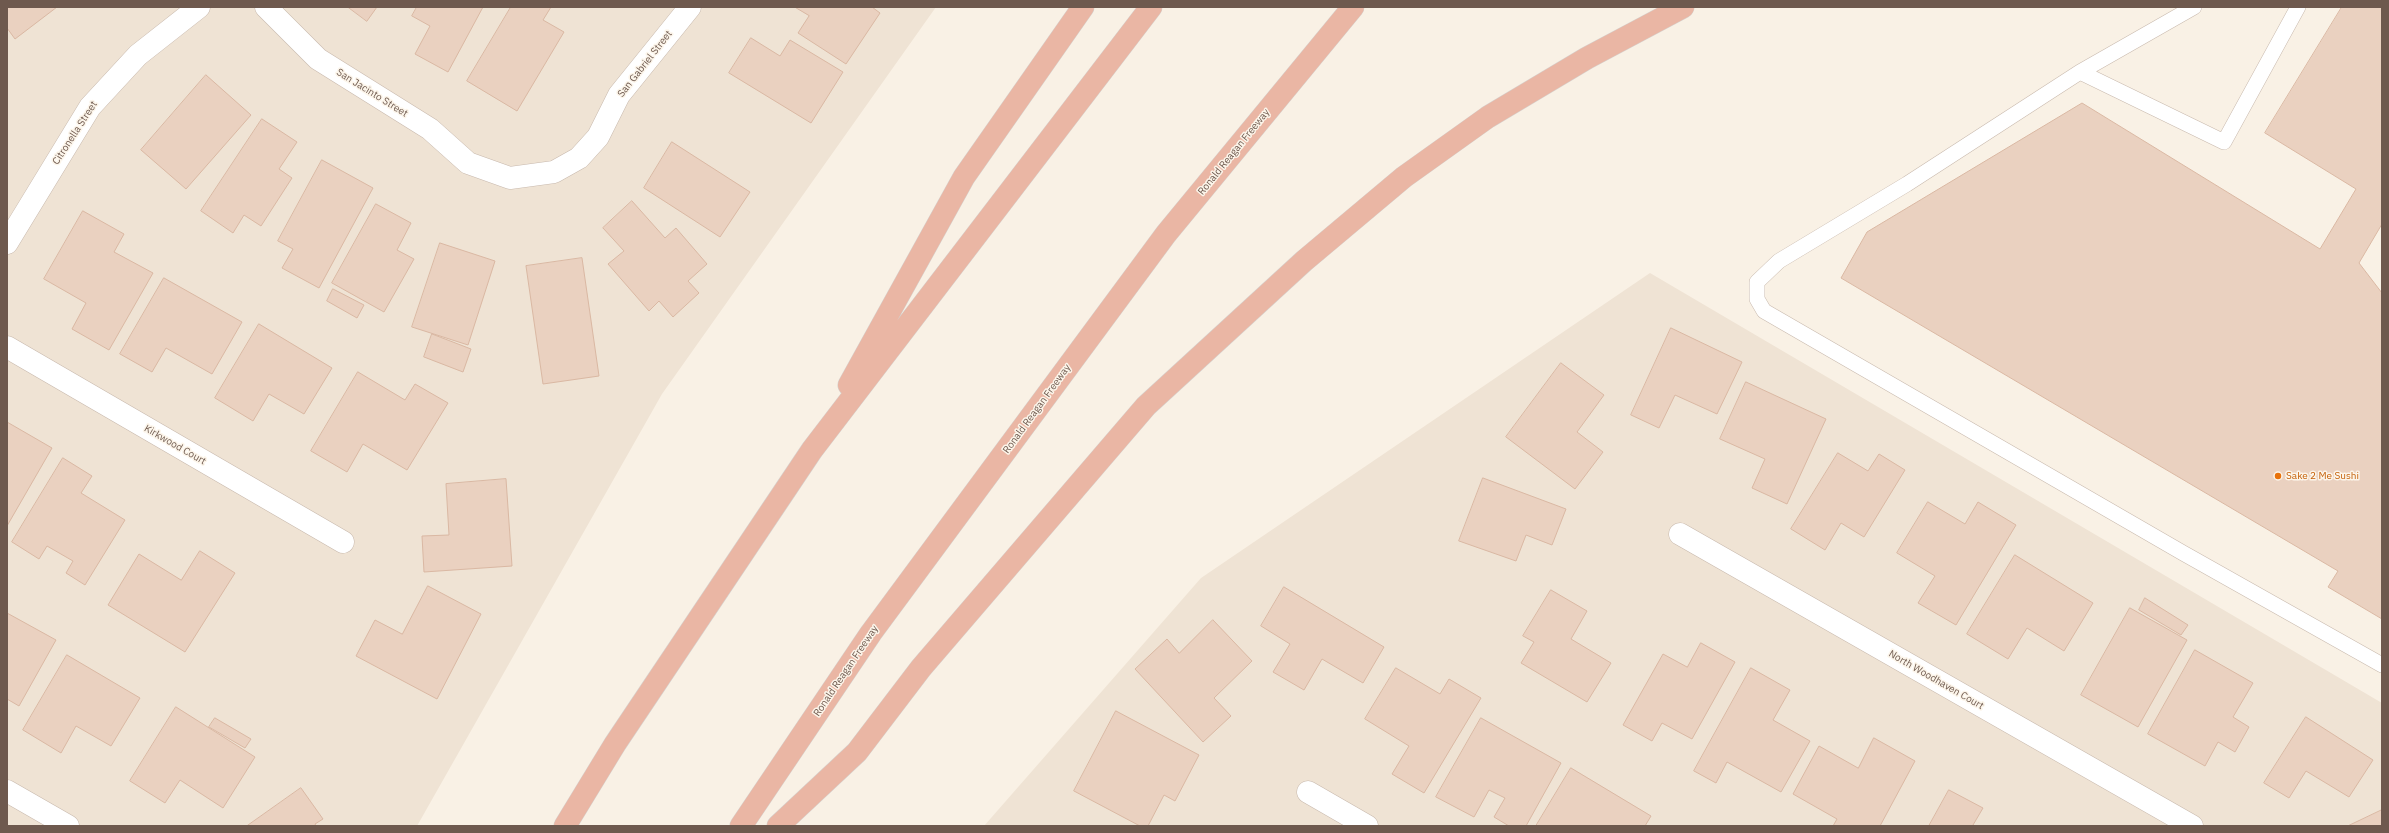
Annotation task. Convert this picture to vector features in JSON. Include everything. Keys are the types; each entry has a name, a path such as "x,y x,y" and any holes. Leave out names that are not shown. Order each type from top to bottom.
{"highway":[{"path":"812,450 964,177 1082,7"},
{"path":"565,826 615,744 812,450 1151,7"},
{"name":"Ronald Reagan Freeway","path":"741,826 871,633 1166,234 1353,7"},
{"path":"778,826 857,752 921,668 1146,406 1304,261 1404,177 1488,117 1587,58 1683,7"}],"street":[{"name":"Citronella Street","path":"7,243 90,107 138,55 199,7"},
{"name":"San Jacinto Street","path":"266,7 318,59 430,128 468,163 484,169"},
{"name":"San Gabriel Street","path":"484,169 510,178 554,172 579,158 598,137 619,95 690,7"},
{"name":"Kirkwood Court","path":"7,347 343,542"},
{"name":"North Woodhaven Court","path":"1680,534 2192,826"},
{"path":"7,791 68,826"},
{"path":"1308,792 1367,826"}],"lane":[{"path":"2194,7 2080,72 1907,184 1779,261 1757,282 1757,299 1764,311 2190,557 2382,665"},
{"path":"2080,72 2224,142 2298,7"}],"shaded area":[{"path":"7,7 936,7 662,394 417,826 7,826"},
{"path":"1650,273 2382,703 2382,826 984,826 1201,578"}],"building":[{"path":"7,7 57,7 15,39 7,28"},
{"path":"348,7 377,7 367,21"},
{"path":"417,7 483,7 448,72 415,54 430,26 412,16"},
{"path":"511,7 551,7 543,20 564,32 517,111 467,81"},
{"path":"795,7 872,7 880,13 846,64 798,33 809,16"},
{"path":"2342,7 2382,7 2382,224 2359,263 2382,293 2382,619 2328,587 2338,571 1841,278 1867,232 2082,103 2320,249 2356,189 2265,133"},
{"path":"751,38 780,56 790,40 843,72 811,123 729,73"},
{"path":"206,75 251,115 186,189 141,150"},
{"path":"262,119 297,142 279,169 292,178 261,226 244,215 233,233 201,211"},
{"path":"672,142 750,192 720,237 644,188"},
{"path":"322,160 373,188 319,288 282,268 293,249 278,241"},
{"path":"632,201 665,238 676,228 707,264 688,281 699,293 673,317 659,301 649,311 608,264 624,251 603,228"},
{"path":"376,204 411,223 397,250 414,259 384,312 332,283"},
{"path":"83,211 124,234 114,252 153,273 109,350 72,329 86,303 44,279"},
{"path":"440,243 495,261 468,345 412,327"},
{"path":"582,258 599,376 543,384 526,266"},
{"path":"164,278 242,322 212,374 166,348 152,372 120,354"},
{"path":"333,289 364,305 357,318 327,301"},
{"path":"259,324 332,368 304,414 269,394 253,421 215,398"},
{"path":"1671,328 1742,362 1717,414 1675,395 1659,428 1631,415"},
{"path":"432,334 471,349 463,372 424,357"},
{"path":"1561,363 1604,395 1577,432 1603,452 1575,489 1506,437"},
{"path":"358,372 405,400 415,384 448,403 407,470 363,444 347,472 311,451"},
{"path":"1746,382 1826,419 1787,504 1752,488 1765,459 1720,439"},
{"path":"7,422 52,448 7,526"},
{"path":"1838,453 1868,471 1879,454 1905,470 1864,537 1841,523 1825,550 1791,529"},
{"path":"63,458 92,476 81,493 125,520 85,585 66,573 73,561 47,546 39,559 12,542"},
{"path":"1483,478 1566,509 1552,545 1526,535 1516,561 1459,541"},
{"path":"506,479 512,566 424,572 422,536 449,535 446,484"},
{"path":"1928,502 1965,524 1978,502 2016,525 1956,625 1918,603 1935,576 1897,553"},
{"path":"200,551 235,573 185,652 108,605 139,554 181,580"},
{"path":"2015,555 2093,603 2064,651 2027,628 2008,659 1967,634"},
{"path":"428,586 481,614 437,699 356,656 375,620 402,634"},
{"path":"1284,587 1384,647 1363,683 1322,659 1304,690 1273,672 1290,644 1261,626"},
{"path":"1551,590 1587,611 1571,639 1611,663 1587,702 1521,663 1534,642 1523,636"},
{"path":"2145,598 2188,625 2181,635 2139,610"},
{"path":"2130,608 2187,640 2138,727 2081,695"},
{"path":"7,613 56,640 19,706 7,699"},
{"path":"1213,620 1252,661 1214,698 1231,716 1203,742 1135,669 1167,639 1179,653"},
{"path":"1701,643 1735,662 1692,739 1662,723 1652,741 1623,725 1663,654 1687,667"},
{"path":"2195,650 2253,683 2233,717 2249,727 2235,752 2218,742 2205,766 2148,734"},
{"path":"67,655 140,698 111,746 76,726 61,753 23,730"},
{"path":"1396,668 1440,694 1449,679 1481,698 1424,793 1392,774 1409,746 1365,719"},
{"path":"1751,668 1790,690 1773,720 1810,741 1781,792 1727,762 1716,783 1694,771"},
{"path":"176,707 255,757 223,808 180,780 165,803 130,781"},
{"path":"1116,711 1199,755 1175,801 1164,795 1148,826 1140,826 1074,791"},
{"path":"2306,717 2373,760 2349,797 2306,771 2289,798 2264,783"},
{"path":"215,718 251,739 245,748 209,727"},
{"path":"1481,718 1561,763 1526,826 1509,826 1494,817 1505,798 1489,790 1474,817 1436,797"},
{"path":"1874,738 1915,761 1880,826 1833,826 1837,819 1793,794 1819,746 1858,768"},
{"path":"1571,768 1651,816 1645,826 1536,826"},
{"path":"301,788 323,819 315,824 316,826 247,826"},
{"path":"1949,790 1983,808 1973,825 1975,826 1929,826"},
{"path":"2382,810 2382,826 2348,826"}],"place":[{"name":"Sake 2 Me Sushi","path":"2278,476"}]}
